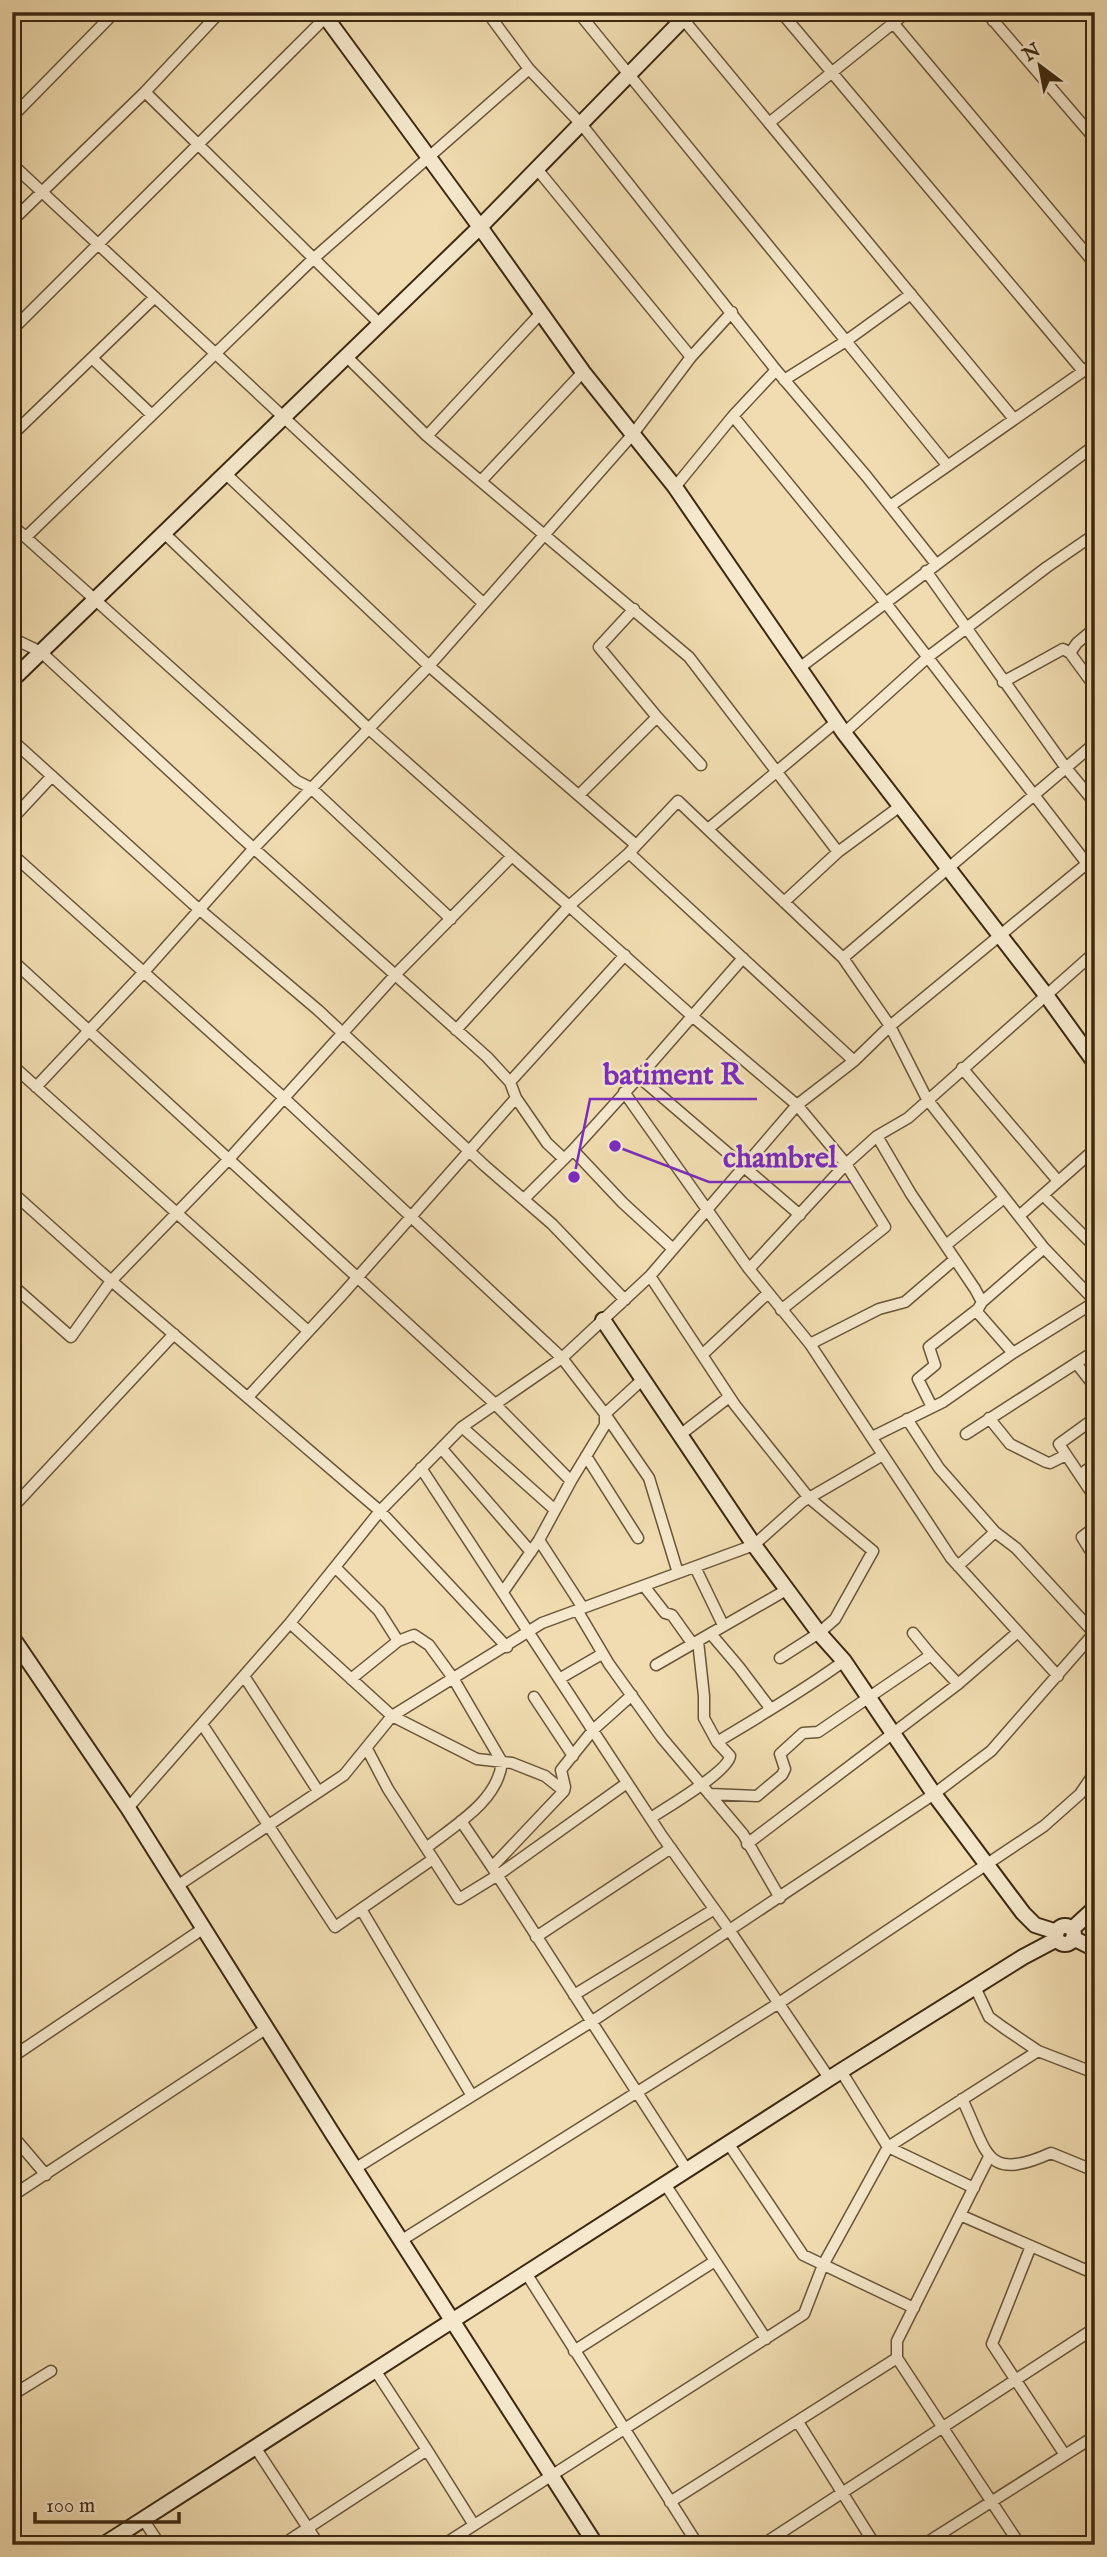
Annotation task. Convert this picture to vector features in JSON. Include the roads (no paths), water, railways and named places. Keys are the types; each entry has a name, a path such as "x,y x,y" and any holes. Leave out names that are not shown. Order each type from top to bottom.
{"street":[{"path":"12,117 115,12"},
{"path":"12,221 145,92 220,12"},
{"path":"487,12 529,69 582,125 776,370 936,564"},
{"path":"578,12 947,465"},
{"path":"781,12 1083,372"},
{"path":"884,12 1095,264"},
{"path":"769,123 907,12"},
{"path":"986,12 1095,139"},
{"path":"993,21 1004,12"},
{"path":"12,330 326,14 583,372 675,487 840,728 1093,1057"},
{"path":"12,680 481,227 686,16 769,123 1014,419"},
{"path":"26,537 313,258 529,69"},
{"path":"145,92 381,325"},
{"path":"12,164 483,603"},
{"path":"537,169 691,357"},
{"path":"785,380 846,341 911,294"},
{"path":"12,435 155,297"},
{"path":"36,1087 254,848 429,666 633,434 691,357 732,312"},
{"path":"428,436 541,313"},
{"path":"92,358 152,415"},
{"path":"348,358 428,436 689,657 838,852"},
{"path":"890,506 1095,363"},
{"path":"675,487 733,416 776,370"},
{"path":"481,481 583,372"},
{"path":"733,416 885,602 1033,796 1091,860 1095,874"},
{"path":"798,669 1095,445"},
{"path":"225,472 429,666 579,795 743,958 854,1061"},
{"path":"12,525 297,781 311,788 451,919"},
{"path":"164,533 369,729 692,1016 797,1105 846,1164 885,1227 781,1310"},
{"path":"708,829 776,771 840,728 928,657 1095,534"},
{"path":"926,571 1003,682 1095,803"},
{"path":"634,609 599,647 701,765"},
{"path":"1070,653 1077,643 1095,628"},
{"path":"12,638 41,652 456,1030 510,1082 516,1098 547,1143 564,1159"},
{"path":"1003,682 1063,649 1070,653 1095,687"},
{"path":"579,795 657,717"},
{"path":"12,740 199,909 343,1033 469,1151 552,1224 625,1300"},
{"path":"843,958 1095,743"},
{"path":"12,819 52,776"},
{"path":"456,1030 569,906 633,849 678,801 843,958 890,1026 927,1099 1044,1248 1095,1301 933,1407 872,1437"},
{"path":"784,902 838,852 899,807"},
{"path":"12,854 284,1098 562,1358 649,1478 678,1573"},
{"path":"12,1284 71,1337 111,1281 229,1159 395,975 512,856"},
{"path":"128,1808 290,1623 380,1511 462,1427 562,1358 650,1276 797,1105 854,1061 890,1026 1091,860"},
{"path":"748,1269 846,1164 877,1136 908,1118 1095,952"},
{"path":"510,1082 625,955"},
{"path":"524,1199 573,1150 743,958"},
{"path":"12,960 494,1403 571,1480"},
{"path":"12,1065 308,1331"},
{"path":"962,1068 1058,1181"},
{"path":"639,1077 800,1215"},
{"path":"624,1093 748,1269 810,1344 958,1566 1058,1676"},
{"path":"248,1397 516,1098"},
{"path":"877,1136 911,1194 955,1259 980,1306 978,1313 1013,1353"},
{"path":"1019,1216 1095,1149"},
{"path":"573,1150 622,1203 672,1248"},
{"path":"12,1192 111,1281 380,1511 507,1647"},
{"path":"1043,1195 1095,1247"},
{"path":"946,1245 1004,1198"},
{"path":"933,1407 918,1378 935,1365 929,1347 980,1306 1044,1248"},
{"path":"810,1344 879,1309 905,1301 955,1259"},
{"path":"650,1276 729,1397 808,1498 873,1551 835,1619 820,1633 779,1658"},
{"path":"702,1355 768,1293"},
{"path":"603,1320 754,1545 844,1661 934,1794 1023,1913 1035,1924 1095,1949"},
{"path":"12,1508 174,1334"},
{"path":"966,1434 1095,1351"},
{"path":"1076,1363 1095,1387"},
{"path":"503,1592 539,1540 571,1480 605,1425 605,1414 643,1379"},
{"path":"680,1435 729,1397"},
{"path":"989,1418 1010,1444 1045,1462 1050,1463 1066,1455"},
{"path":"1095,1418 1059,1444 1095,1498"},
{"path":"356,2168 591,2022 934,1794 991,1751 1094,1633 1016,1548 995,1532 939,1468 907,1419"},
{"path":"462,1427 555,1510"},
{"path":"442,1449 531,1552"},
{"path":"177,1886 344,1775 392,1716 542,1623 754,1545 808,1498 883,1455"},
{"path":"586,1456 638,1538"},
{"path":"1081,1475 1095,1464"},
{"path":"421,1468 713,1910 779,2004 888,2147 974,2188"},
{"path":"1095,1527 1082,1537 1095,1558"},
{"path":"958,1566 995,1532"},
{"path":"539,1540 580,1609 602,1654 662,1738 743,1834 780,1898"},
{"path":"335,1567 379,1611 398,1641"},
{"path":"695,1567 723,1625"},
{"path":"644,1586 665,1613 673,1615 695,1642 704,1696 704,1718 730,1756 729,1762 712,1780 700,1784 651,1818"},
{"path":"656,1665 788,1589"},
{"path":"290,1623 392,1716 477,1759 512,1763 545,1776 564,1791"},
{"path":"747,1844 958,1684 1018,1632"},
{"path":"913,1633 958,1684"},
{"path":"711,1634 770,1708"},
{"path":"351,1679 398,1641 414,1635 429,1645 453,1678 502,1762 500,1776 492,1792 426,1848"},
{"path":"12,1637 128,1808 596,2545"},
{"path":"559,1679 602,1654"},
{"path":"709,1794 757,1796 782,1775 785,1769 780,1754 803,1733 818,1732 931,1655"},
{"path":"718,1742 770,1708 797,1695 844,1661"},
{"path":"244,1675 318,1791"},
{"path":"495,1871 564,1791 561,1770 593,1730 632,1695"},
{"path":"534,1697 573,1756"},
{"path":"202,1724 335,1927 433,1859"},
{"path":"367,1748 388,1788 459,1899 495,1871 627,1783"},
{"path":"402,2240 779,2004 1044,1826 1080,1794 1095,1772"},
{"path":"461,1821 639,2092 687,2170"},
{"path":"536,1937 671,1848"},
{"path":"103,2545 835,2075 1023,1957 1065,1935 1095,1908"},
{"path":"361,1909 472,2096"},
{"path":"574,1995 713,1910"},
{"path":"12,2057 204,1928"},
{"path":"975,1987 989,2017 1038,2051 1095,2074"},
{"path":"12,2196 267,2028"},
{"path":"443,2545 804,2314 823,2265 888,2147 1038,2051"},
{"path":"962,2099 989,2157 1009,2167 1022,2165 1051,2153 1095,2171"},
{"path":"12,2135 46,2175"},
{"path":"728,2143 803,2255 914,2308"},
{"path":"989,2157 897,2342 897,2358 1020,2545"},
{"path":"665,2184 766,2339"},
{"path":"960,2215 1095,2274"},
{"path":"1031,2246 992,2344 1065,2455"},
{"path":"574,2351 715,2261"},
{"path":"526,2273 698,2545"},
{"path":"762,2545 1095,2328"},
{"path":"670,2502 897,2358"},
{"path":"375,2370 474,2525"},
{"path":"12,2395 51,2371"},
{"path":"798,2422 875,2545"},
{"path":"923,2545 1095,2436"},
{"path":"255,2447 319,2545"},
{"path":"282,2545 427,2450"},
{"path":"143,2519 160,2545"},
{"path":"1089,2545 1095,2541"}],"place":[{"name":"chambrel","path":"615,1146"},
{"name":"batiment R","path":"574,1177"}]}
